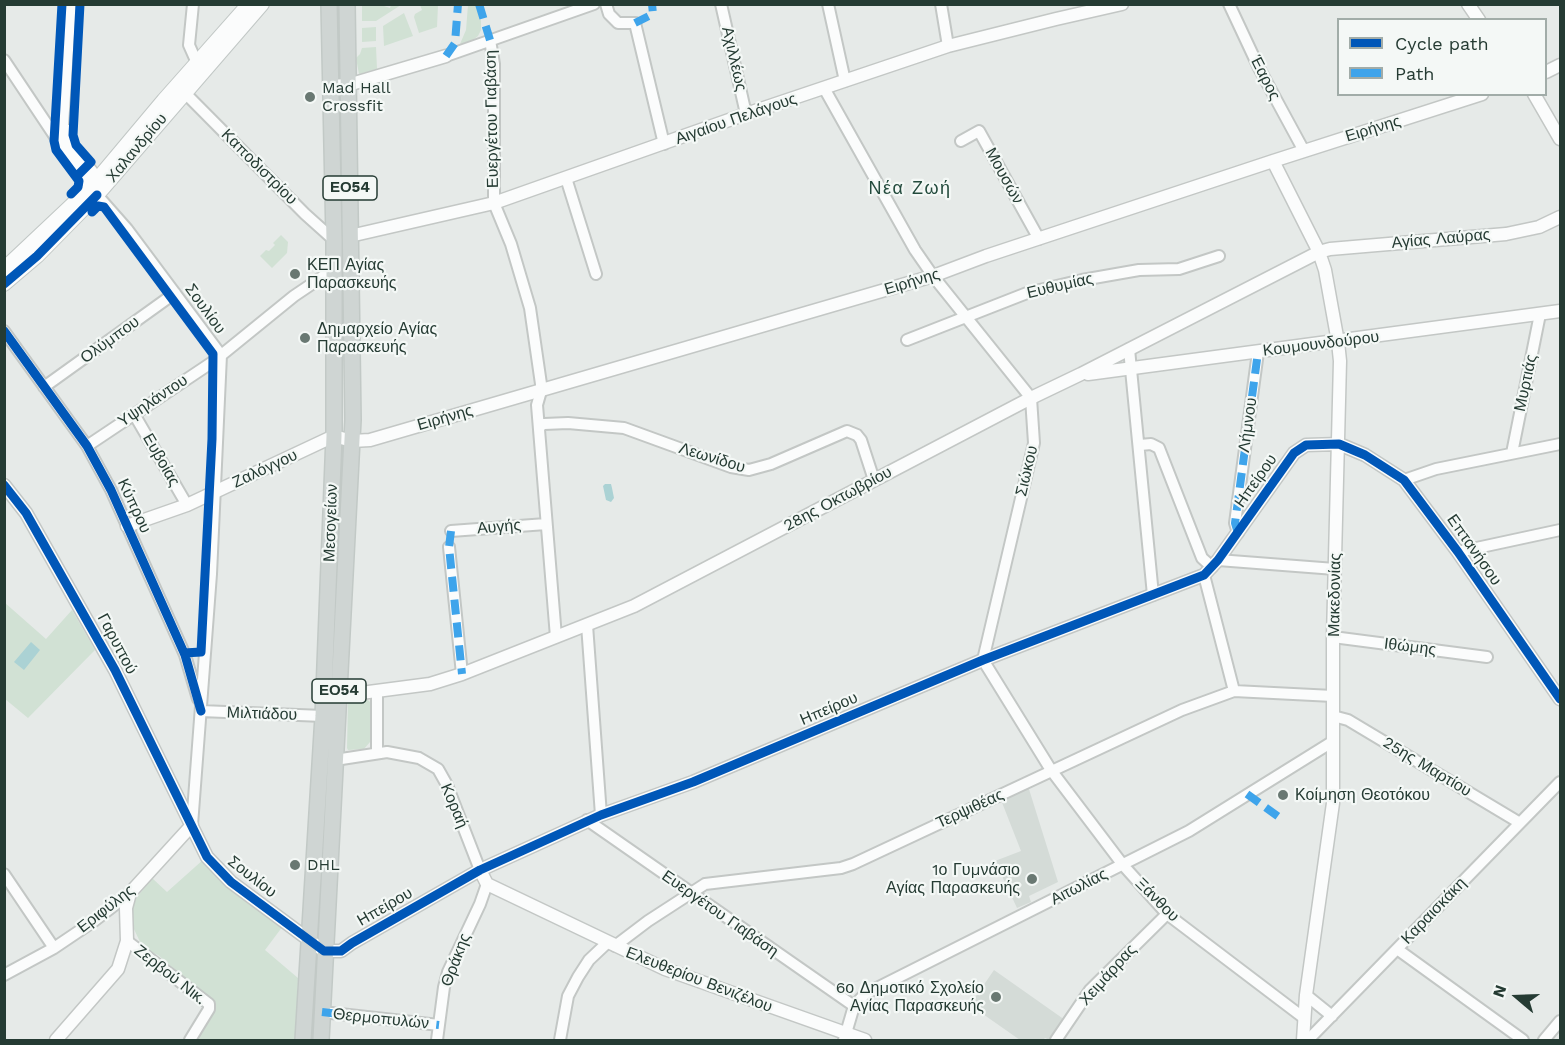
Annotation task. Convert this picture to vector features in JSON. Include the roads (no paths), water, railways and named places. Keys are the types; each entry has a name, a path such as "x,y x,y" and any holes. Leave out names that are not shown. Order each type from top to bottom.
{"main road":[{"name":"Χαλανδρίου","path":"4,269 97,187 197,63 249,4"},
{"name":"Χαλανδρίου","path":"4,284 37,256 97,187 185,93 262,4"},
{"name":"Μεσογείων","path":"321,1041 323,716 334,436 334,240 329,4"},
{"name":"Μεσογείων","path":"303,1041 320,944 335,760 352,441 347,4"}],"street":[{"name":"Σουλίου","path":"70,4 61,140 66,152 97,187"},
{"name":"Σουλίου","path":"76,4 70,143 97,187 221,355 211,574 192,825 202,849 221,873 320,944"},
{"path":"193,4 189,45 197,63"},
{"path":"330,86 348,85 446,56 594,4"},
{"path":"606,4 609,14 618,23 635,23 664,144"},
{"name":"Αχιλλέως","path":"721,4 746,114"},
{"path":"828,4 845,81"},
{"path":"941,4 948,46"},
{"name":"Αιγαίου Πελάγους","path":"350,236 494,203 948,46 1122,4"},
{"name":"Έαρος","path":"1229,4 1259,68 1304,151"},
{"path":"1468,4 1478,18"},
{"name":"Ευεργέτου Γιαβάση","path":"490,40 494,64 494,203 512,244 530,308 544,390 537,405 544,425 546,524 556,637"},
{"path":"4,60 66,152"},
{"path":"824,88 915,250 933,276 1031,398"},
{"name":"Καποδιστρίου","path":"185,93 334,240"},
{"name":"Ειρήνης","path":"334,436 352,441 370,440 933,276 986,256 1476,96"},
{"path":"1535,96 1560,139"},
{"path":"46,123 55,127 61,126 70,115"},
{"name":"Μουσών","path":"961,141 979,131 1039,239"},
{"name":"Μακεδονίας","path":"1273,161 1319,252 1325,270 1338,342 1339,444 1332,742 1333,804 1306,995 1303,1041"},
{"path":"566,178 596,274"},
{"name":"Αγίας Λαύρας","path":"1319,252 1329,249 1506,234 1539,227 1560,217"},
{"name":"28ης Οκτωβρίου","path":"338,696 430,684 462,674 634,606 1031,398 1081,375 1319,252"},
{"name":"Ευθυμίας","path":"907,340 1027,293 1139,270 1179,269 1219,256"},
{"name":"Υψηλάντου","path":"87,446 221,355 294,296 334,269"},
{"name":"Ολύμπου","path":"44,387 175,293"},
{"name":"Κουμουνδούρου","path":"1081,375 1560,311"},
{"name":"Μυρτιάς","path":"1512,453 1540,314"},
{"name":"Κύπρου","path":"4,331 87,446 111,490 185,656 201,711"},
{"path":"1129,349 1154,596"},
{"name":"Λήμνου","path":"1238,533 1235,523 1258,352"},
{"path":"544,390 541,407 544,425"},
{"path":"523,396 537,405"},
{"name":"Σιώκου","path":"983,660 1034,443 1031,398"},
{"name":"Ευβοίας","path":"134,414 188,505"},
{"name":"Λεωνίδου","path":"544,425 601,425 624,428 731,467 749,470 771,464 847,431 853,432 861,440 874,480"},
{"name":"Ζαλόγγου","path":"127,526 188,505 334,436"},
{"path":"1140,444 1151,444 1159,448 1202,558 1211,567 1234,691"},
{"name":"Επτανήσου","path":"1339,444 1365,454 1404,480 1458,552 1560,699"},
{"name":"Ηπείρου","path":"320,944 352,943 480,870 587,820 693,782 983,660 1154,596 1211,567 1300,447 1339,444"},
{"path":"1404,480 1436,468 1560,444"},
{"path":"1141,459 1162,457"},
{"name":"Γαρυττού","path":"4,484 26,513 71,590 125,690 192,825"},
{"name":"Αυγής","path":"451,531 546,524"},
{"path":"1458,552 1560,530"},
{"path":"449,547 462,674"},
{"path":"1211,567 1335,569"},
{"path":"587,625 601,815"},
{"name":"Ιθώμης","path":"1334,637 1487,657"},
{"path":"185,656 204,654"},
{"name":"Ξάνθου","path":"983,660 1051,770 1123,865 1167,914 1304,1018"},
{"path":"377,691 377,753"},
{"name":"Τερψιθέας","path":"560,1041 568,996 589,960 690,893 711,882 847,867 1182,710 1234,691 1333,696"},
{"name":"Μιλτιάδου","path":"201,711 323,716"},
{"name":"25ης Μαρτίου","path":"1333,716 1348,720 1520,824"},
{"name":"Αιτωλίας","path":"854,1006 865,994 1189,831 1332,742"},
{"name":"Κοραή","path":"335,760 377,753 407,754 429,762 438,769 480,870"},
{"name":"Καραισκάκη","path":"1308,1041 1560,782"},
{"name":"Ευεργέτου Γιαβάση","path":"587,820 854,1006"},
{"name":"Εριφύλης","path":"4,975 54,948 130,893 192,825"},
{"path":"480,870 487,884"},
{"path":"4,874 54,948"},
{"name":"Ελευθερίου Βενιζέλου","path":"487,884 665,969 845,1038 865,1041"},
{"name":"Θράκης","path":"437,1041 448,972 487,884"},
{"path":"56,1041 114,977 122,961 127,941 126,908 130,893"},
{"name":"Χειμάρρας","path":"1056,1041 1090,990 1167,914"},
{"name":"Ζερβού Νικ.","path":"127,941 209,1004 209,1009 190,1041"},
{"path":"1397,949 1523,1041"},
{"path":"1306,995 1332,1016"},
{"path":"845,1038 854,1006"},
{"name":"Θερμοπυλών","path":"322,1012 439,1025"},
{"path":"1544,1041 1560,1021"}],"water":[{"path":"611,484 614,498 611,502 606,500 603,486"},
{"path":"31,642 40,650 24,670 14,662"}],"place":[{"name":"Mad Hall Crossfit","path":"310,97"},
{"name":"ΚΕΠ Αγίας Παρασκευής","path":"295,274"},
{"name":"Δημαρχείο Αγίας Παρασκευής","path":"305,338"},
{"name":"Κοίμηση Θεοτόκου","path":"1283,795"},
{"name":"DHL","path":"295,865"},
{"name":"1ο Γυμνάσιο Αγίας Παρασκευής","path":"1032,879"},
{"name":"6ο Δημοτικό Σχολείο Αγίας Παρασκευής","path":"996,997"}],"district":[{"name":"Νέα Ζωή","path":"910,189"}]}
